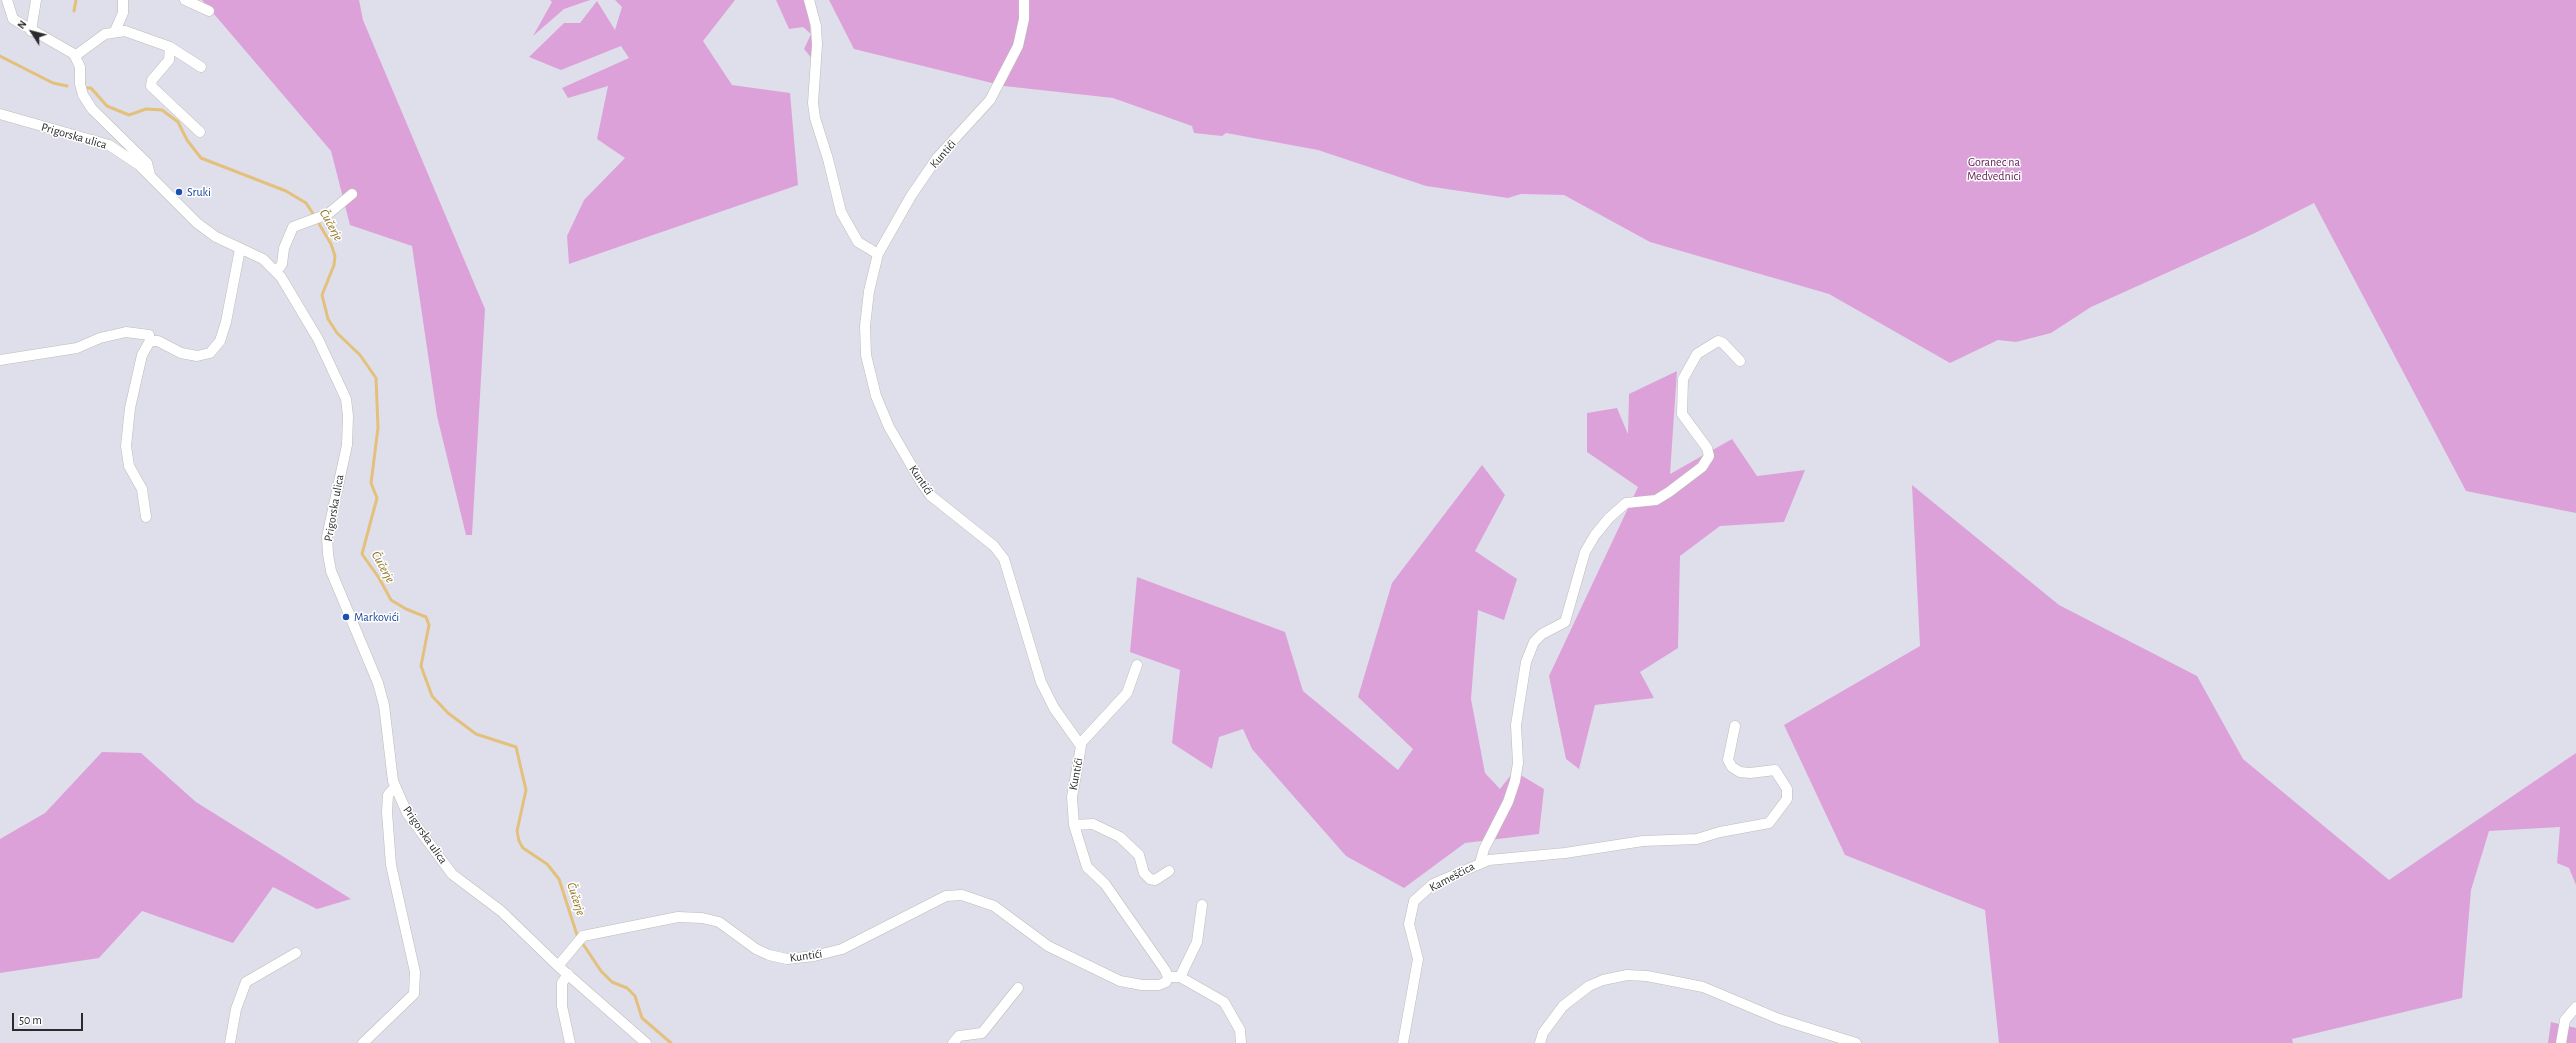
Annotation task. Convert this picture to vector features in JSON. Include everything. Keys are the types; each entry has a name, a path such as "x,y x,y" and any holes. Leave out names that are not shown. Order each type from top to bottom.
{"street":[{"path":"8,0 13,19 31,31 64,46 75,56 80,67 80,84 83,95 92,109 147,163 150,175"},
{"path":"31,31 36,0"},
{"path":"115,31 123,13 123,0"},
{"path":"186,0 210,11"},
{"path":"809,0 816,26 817,45 813,103 815,118 828,159 841,212 858,242 878,254"},
{"name":"Kuntići","path":"558,966 575,943 583,936 678,917 702,918 719,922 756,949 787,960 814,956 842,949 946,896 962,895 994,906 1048,946 1120,981 1142,985 1159,985 1166,982 1168,977 1105,884 1087,867 1074,825 1072,797 1080,758 1080,744 1054,708 1041,682 1004,559 994,546 978,531 930,495 889,427 876,396 866,355 865,326 869,291 878,254 907,202 937,158 970,124 993,95 1018,46 1024,19 1024,0"},
{"path":"75,56 94,41 115,31 142,36 170,47 201,67"},
{"path":"170,47 169,60 152,80 151,86 200,132"},
{"name":"Prigorska ulica","path":"0,114 109,145 150,175 197,223 216,237 263,259 276,272 318,339 346,399 348,416 347,445 327,537 328,554 331,571 378,683 384,705 395,787 407,813 447,868 463,884 502,911 558,966 646,1043"},
{"path":"276,272 282,264 284,248 293,227 328,214 352,194"},
{"path":"150,342 158,341 180,353 197,356 210,353 220,341 226,322 240,249"},
{"path":"0,360 77,348 100,338 126,332 149,335 150,342 142,355 132,401 126,446 129,466 142,489 146,517"},
{"path":"1480,863 1484,849 1508,802 1515,781 1518,763 1516,724 1526,662 1534,642 1542,634 1565,622 1585,552 1595,535 1609,518 1626,503 1656,500 1669,492 1702,467 1709,456 1707,448 1682,414 1683,379 1697,354 1718,341 1723,343 1740,362"},
{"path":"1080,744 1127,693 1137,665"},
{"name":"Kameščica","path":"1403,1043 1418,959 1409,924 1414,901 1433,884 1488,860 1588,850 1614,844 1698,839 1720,832 1769,824 1787,799 1787,789 1774,770 1750,773 1740,772 1732,767 1728,760 1735,726"},
{"path":"362,1043 414,994 415,972 390,850 387,801 388,795 395,787"},
{"path":"1074,825 1093,824 1120,837 1138,855 1144,873 1150,879 1155,880 1169,871"},
{"path":"1180,977 1197,942 1202,905"},
{"path":"230,1043 236,1009 246,982 296,953"},
{"path":"568,974 562,983 562,1006 570,1043"},
{"path":"1540,1043 1543,1033 1562,1006 1588,986 1603,980 1627,975 1647,976 1704,987 1779,1019 1856,1043"},
{"path":"1168,977 1180,977 1224,1002 1240,1030 1242,1043"},
{"path":"953,1043 959,1036 982,1033 1018,988"},
{"path":"2561,1043 2565,1020 2576,1007"}],"green space":[{"path":"202,0 359,0 363,20 485,309 472,535 466,535 437,416 412,246 350,225 331,151"},
{"path":"550,0 590,0 564,9 533,36 552,2"},
{"path":"615,0 735,0 703,41 732,85 790,93 798,185 569,264 567,236 584,200 625,158 597,139 608,86 568,98 562,88 629,58 621,46 561,70 529,57 564,23 580,23 597,1 615,30 622,7"},
{"path":"776,0 807,0 811,34 803,27 789,29"},
{"name":"Goranec na Medvednici","path":"829,0 2576,0 2576,513 2466,491 2314,203 2255,233 2091,307 2051,333 2016,342 1998,340 1950,363 1829,294 1650,242 1564,195 1521,194 1508,198 1426,186 1318,150 1226,133 1222,136 1194,133 1192,126 1113,98 1004,86 854,49"},
{"path":"811,34 814,61 804,49"},
{"path":"1677,371 1670,474 1732,439 1757,476 1805,470 1784,522 1720,526 1680,556 1678,648 1640,672 1654,698 1595,705 1579,769 1566,759 1549,676 1638,487 1587,452 1587,413 1617,408 1628,434 1629,394"},
{"path":"1482,465 1505,495 1475,551 1517,579 1504,620 1478,610 1471,699 1485,773 1500,789 1514,771 1544,789 1539,834 1465,843 1404,888 1346,856 1252,749 1243,729 1219,737 1212,769 1172,743 1180,670 1130,652 1137,577 1285,632 1303,691 1398,770 1413,749 1358,697 1392,583"},
{"path":"1912,485 2059,605 2197,676 2243,759 2389,880 2576,753 2576,885 2569,868 2557,863 2560,827 2489,831 2471,890 2462,998 2292,1039 2293,1043 1999,1043 1985,910 1845,855 1784,725 1920,646"},
{"path":"102,752 141,753 196,802 351,899 317,909 273,887 233,943 142,911 99,958 0,973 0,839 45,813"},
{"path":"2551,1022 2576,1028 2576,1043 2548,1043"}],"waterway":[{"path":"74,11 76,0"},
{"name":"Čučerje","path":"0,56 53,83 67,86"},
{"name":"Čučerje","path":"87,88 91,88 107,106 129,115 146,109 162,110 178,122 187,140 201,158 286,191 306,203 312,212 331,244 335,256 334,265 322,295 328,319 337,333 360,355 376,378 378,428 371,483 377,498 362,554 379,578 391,600 406,609 426,617 429,625 421,666 432,696 448,713 476,734 516,747 526,790 517,831 519,841 523,848 547,864 559,879 577,935 601,971 612,982 627,988 635,996 642,1018 671,1043"}],"place":[{"name":"Sruki","path":"179,192"},
{"name":"Markovići","path":"346,617"}]}
